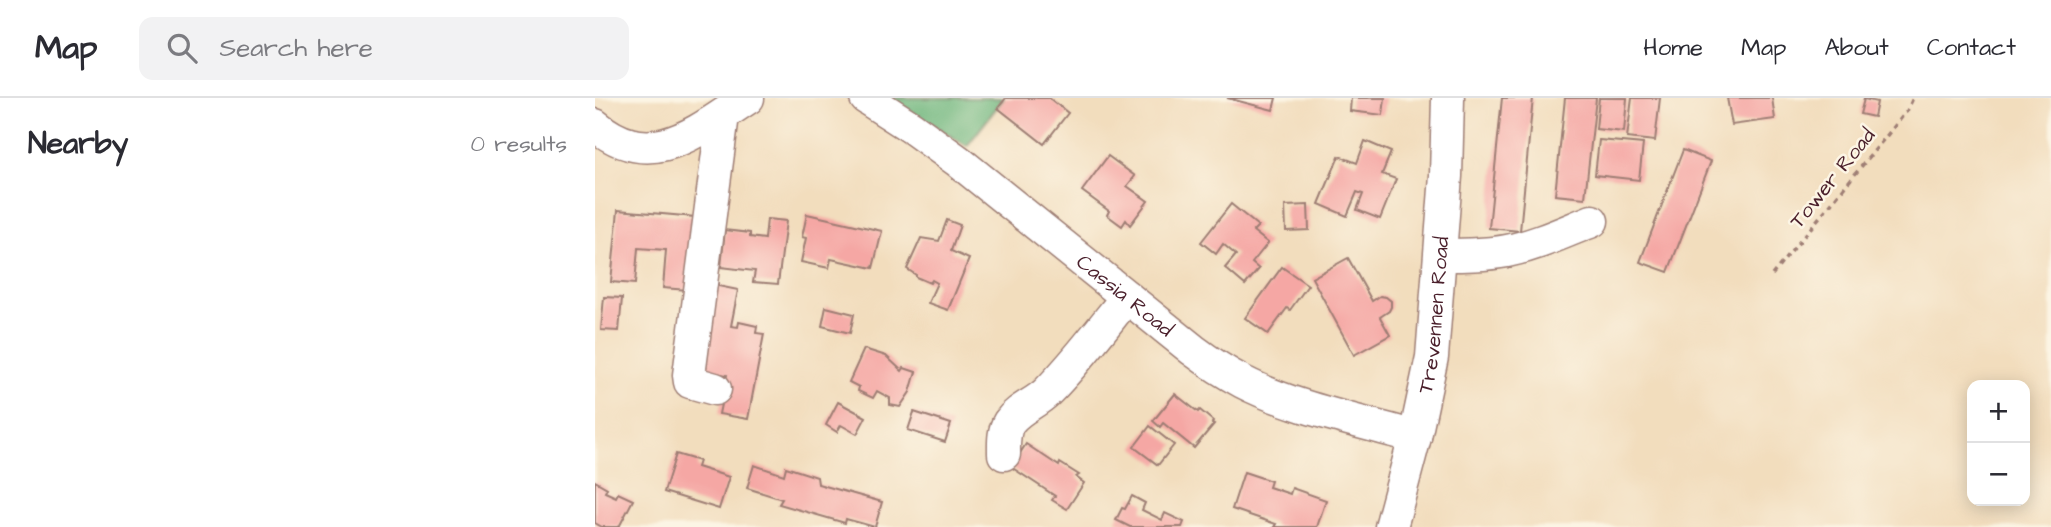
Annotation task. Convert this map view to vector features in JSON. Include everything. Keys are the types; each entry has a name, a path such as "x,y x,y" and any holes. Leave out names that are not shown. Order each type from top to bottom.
{"street":[{"name":"Cassia Road","path":"866,98 942,149 1193,350 1243,382 1268,394 1415,437"},
{"name":"Trevennen Road","path":"1391,527 1415,437 1432,357 1446,176 1448,98"},
{"path":"595,125 618,141 637,146 656,146 690,135 735,106"},
{"path":"715,389 690,382 689,375 735,106"},
{"path":"1441,255 1479,255 1507,251 1552,237 1592,220"},
{"path":"1004,454 1005,430 1009,423 1045,394 1062,376 1127,298"}],"path":[{"name":"Tower Road","path":"1772,275 1907,111 1913,98"}],"green space":[{"path":"889,98 1004,98 967,146"}],"building":[{"path":"1006,98 1049,98 1068,113 1044,144 998,108"},
{"path":"1227,98 1276,98 1273,110"},
{"path":"1351,98 1385,98 1383,115 1350,111"},
{"path":"1502,98 1533,98 1520,231 1489,228"},
{"path":"1565,98 1596,98 1585,198 1555,195"},
{"path":"1599,98 1627,98 1624,132 1596,129"},
{"path":"1632,98 1660,98 1655,141 1627,138"},
{"path":"1727,98 1772,98 1775,119 1732,125"},
{"path":"1864,99 1877,102 1874,117 1860,114"},
{"path":"1599,140 1643,144 1639,180 1595,175"},
{"path":"1365,141 1391,152 1382,174 1396,179 1380,219 1357,210 1363,194 1357,192 1347,216 1319,204 1339,156 1357,163"},
{"path":"1683,150 1711,161 1668,272 1640,262"},
{"path":"1108,156 1135,176 1127,186 1148,201 1130,225 1126,220 1122,226 1107,215 1109,211 1082,191"},
{"path":"1231,204 1258,226 1253,231 1268,243 1252,263 1259,269 1245,285 1225,268 1236,255 1223,244 1216,254 1201,242"},
{"path":"1308,205 1309,230 1286,231 1285,206"},
{"path":"618,210 695,217 688,290 663,288 666,250 638,248 635,284 611,282"},
{"path":"807,214 882,231 873,268 831,259 829,268 801,262 806,238 802,237"},
{"path":"767,219 786,221 778,284 753,282 755,271 721,267 725,230 750,233 750,237 765,239"},
{"path":"947,220 960,225 951,251 969,259 948,310 928,303 937,283 916,277 907,269 921,238 939,241"},
{"path":"1348,258 1372,301 1380,296 1391,301 1389,311 1380,317 1390,335 1354,355 1312,278"},
{"path":"1282,267 1308,285 1268,334 1245,318"},
{"path":"709,281 718,283 718,286 738,290 731,326 738,327 739,322 757,326 756,333 764,334 748,419 719,414 727,375 693,369"},
{"path":"604,297 622,298 619,331 601,330"},
{"path":"826,307 854,314 850,333 822,326"},
{"path":"864,349 886,356 902,371 904,368 916,372 910,392 900,407 890,405 890,398 877,391 873,398 858,391 859,387 849,382"},
{"path":"1175,394 1213,421 1214,424 1194,448 1163,423 1160,427 1153,421"},
{"path":"838,402 866,417 857,434 841,425 837,432 826,425"},
{"path":"914,412 951,424 945,442 908,430"},
{"path":"1150,426 1174,445 1158,465 1134,447"},
{"path":"1026,444 1059,466 1060,463 1079,475 1076,477 1084,483 1067,509 1052,500 1055,496 1011,467"},
{"path":"676,454 699,461 697,467 729,477 719,509 664,492"},
{"path":"754,465 784,475 786,467 817,477 818,484 882,502 875,527 846,519 845,523 779,504 782,499 747,488"},
{"path":"1244,472 1271,481 1269,487 1290,494 1292,488 1326,500 1317,527 1274,527 1276,524 1232,509"},
{"path":"595,481 607,488 605,492 616,497 618,493 633,500 619,527 602,527 595,523"},
{"path":"1132,496 1145,503 1142,510 1162,520 1165,513 1184,522 1182,527 1130,527 1116,520"}]}
